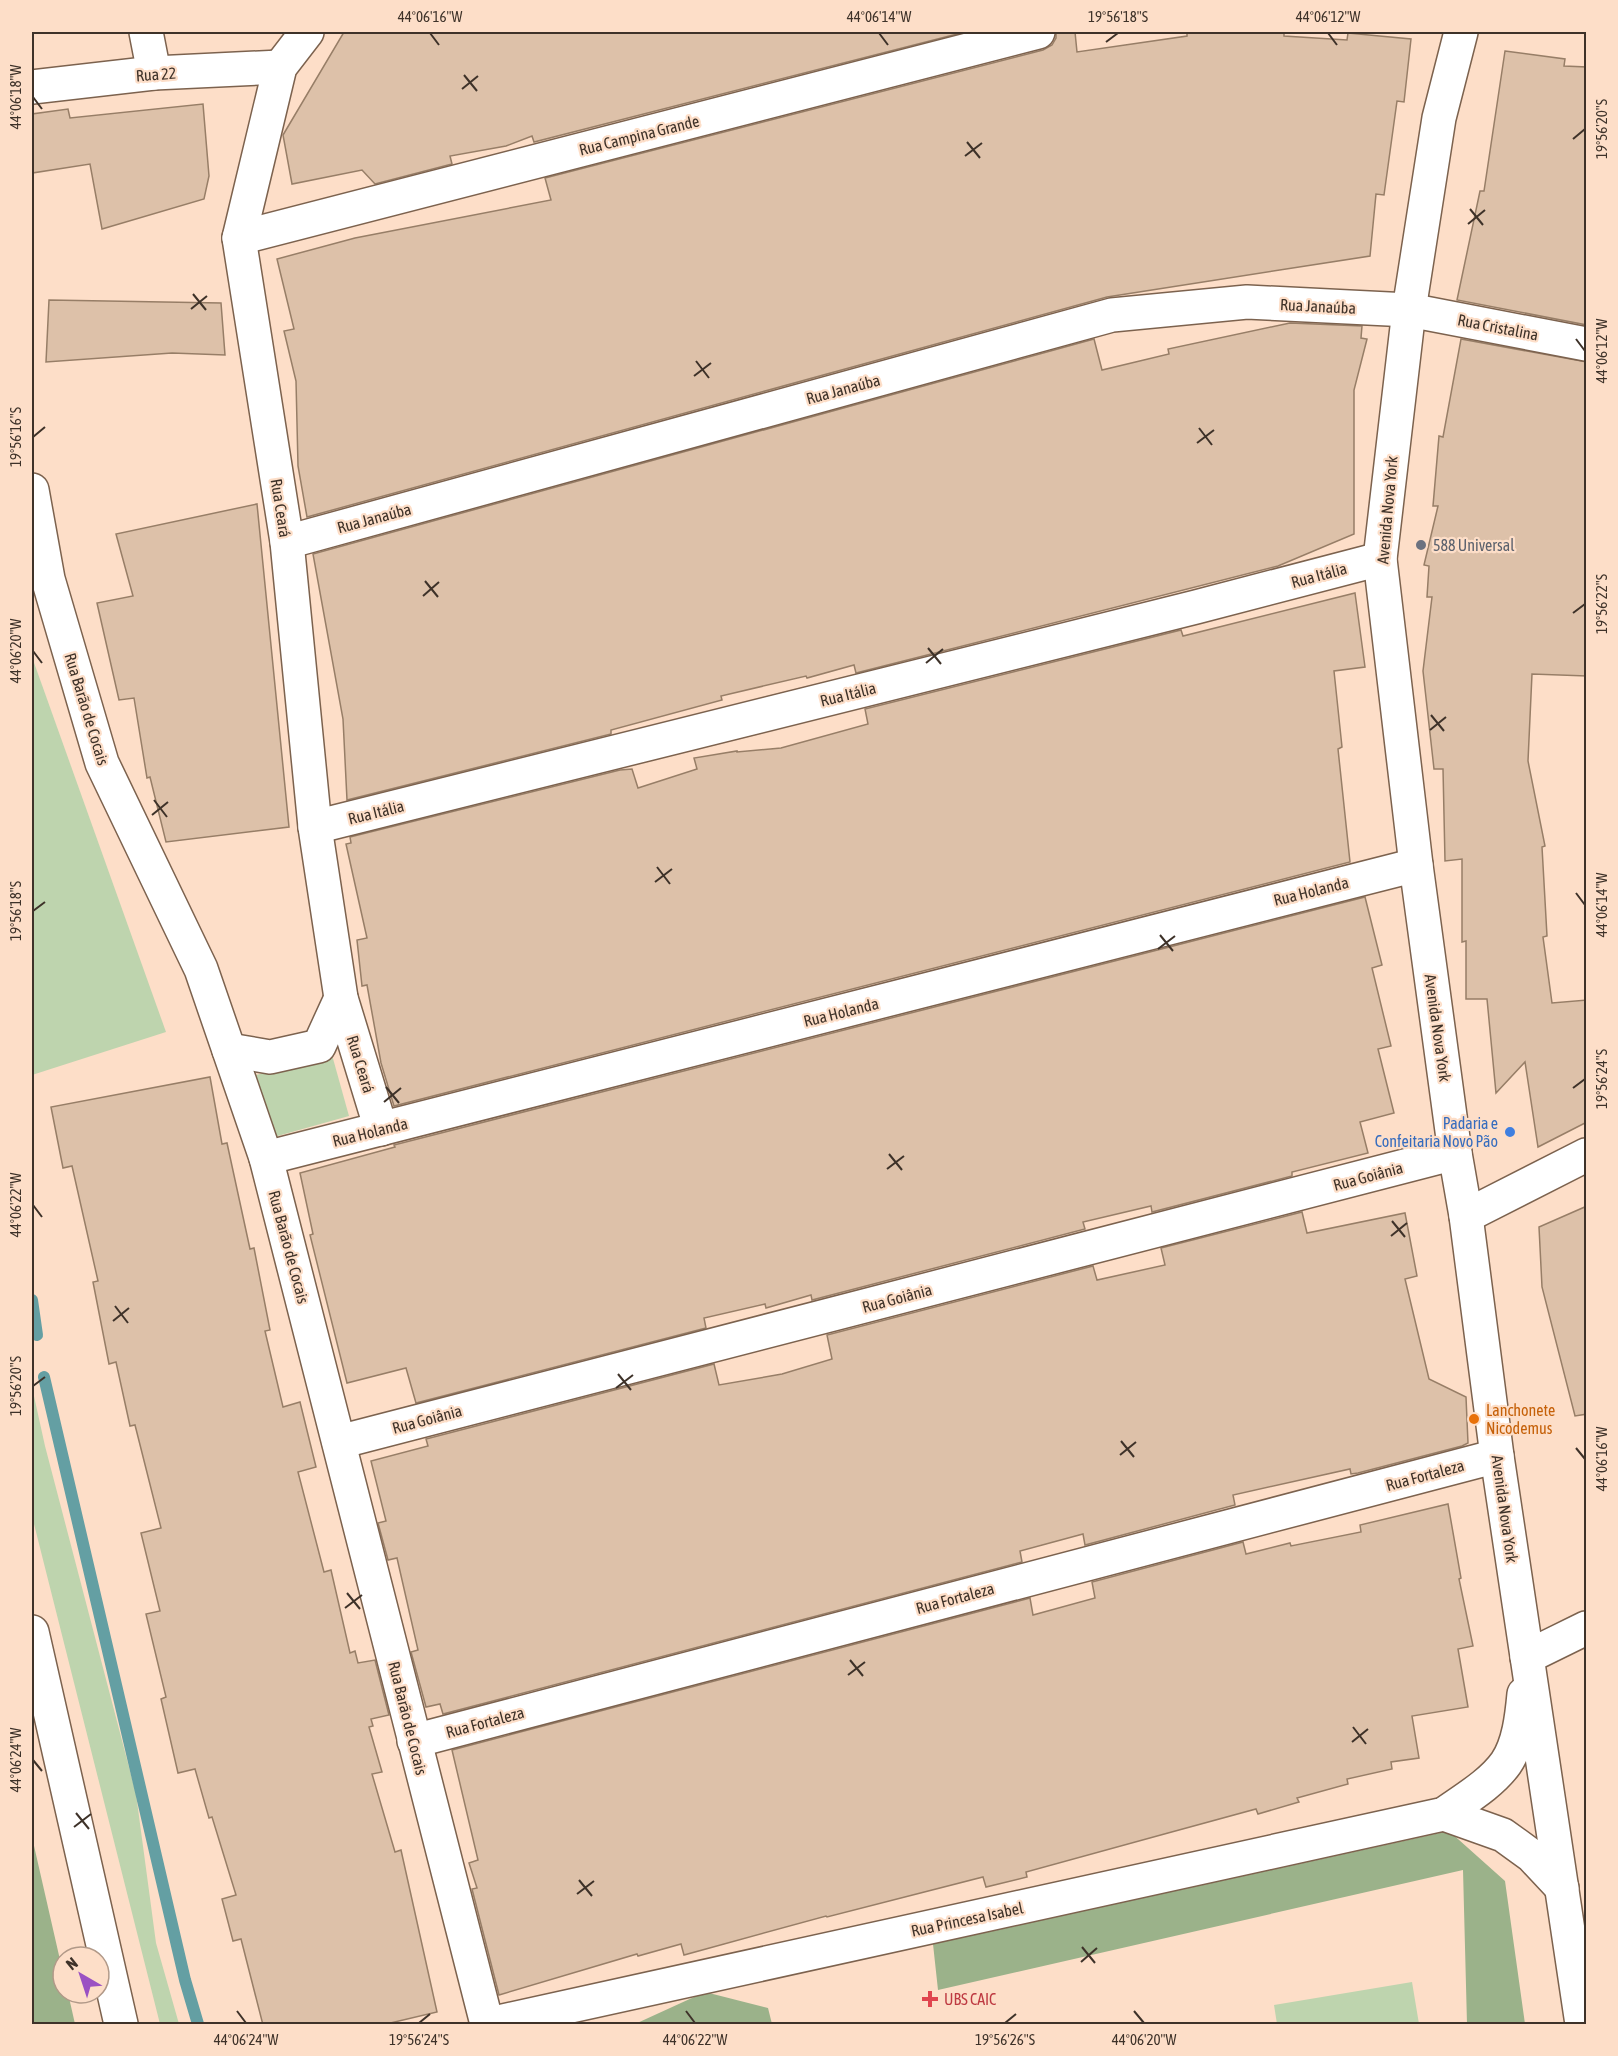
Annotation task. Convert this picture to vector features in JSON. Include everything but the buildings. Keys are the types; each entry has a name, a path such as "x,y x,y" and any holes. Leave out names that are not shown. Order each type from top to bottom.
{"street":[{"path":"146,32 154,73"},
{"name":"Rua Ceará","path":"307,32 280,67 239,238 286,542 315,827 341,998 381,1129"},
{"name":"Rua Campina Grande","path":"239,238 1038,32"},
{"name":"Avenida Nova York","path":"1461,32 1439,118 1409,310 1380,559 1416,865 1455,1153 1466,1216 1497,1456 1582,2025"},
{"name":"Rua 22","path":"32,87 154,73 280,67"},
{"name":"Rua Janaúba","path":"286,542 1112,315 1247,302 1409,310"},
{"name":"Rua Cristalina","path":"1409,310 1587,344"},
{"name":"Rua Barão de Cocais","path":"32,490 40,570 102,763 201,969 266,1158 488,2025"},
{"name":"Rua Itália","path":"315,827 1196,608 1380,559"},
{"name":"Rua Holanda","path":"266,1158 1416,865"},
{"name":"Rua Ceará","path":"229,1050 270,1057 319,1046 341,998"},
{"name":"Rua Goiânia","path":"339,1442 1455,1153"},
{"path":"1466,1216 1587,1155"},
{"name":"Rua Fortaleza","path":"414,1741 1497,1456"},
{"path":"1527,1657 1587,1628"},
{"path":"32,1632 121,2025"},
{"name":"Rua Princesa Isabel","path":"488,2025 1444,1814 1488,1782 1507,1762 1521,1724 1527,1657"},
{"path":"1444,1814 1503,1835 1532,1856 1562,1888"}],"green space":[{"path":"32,657 166,1032 32,1075"},
{"path":"332,1055 349,1116 274,1137 256,1075"},
{"path":"32,1387 45,1446 136,1794 156,1943 179,2024 160,2024 34,1524 32,1512"},
{"path":"1449,1831 1505,1881 1525,2024 1467,2024 1463,1870 938,1990 933,1944"},
{"path":"32,1837 57,1945 51,1945 51,2005 71,2005 75,2024 32,2024"},
{"path":"1412,1982 1419,2024 1277,2024 1274,2005"},
{"path":"705,1992 768,2008 772,2024 635,2024"}],"waterway":[{"path":"32,1300 37,1335"},
{"path":"44,1377 185,1980 198,2024"}],"place":[{"name":"588 Universal","path":"1421,545"},
{"name":"Padaria e Confeitaria Novo Pão","path":"1510,1132"},
{"name":"Lanchonete Nicodemus","path":"1474,1419"},
{"name":"UBS CAIC","path":"930,1999"}]}
